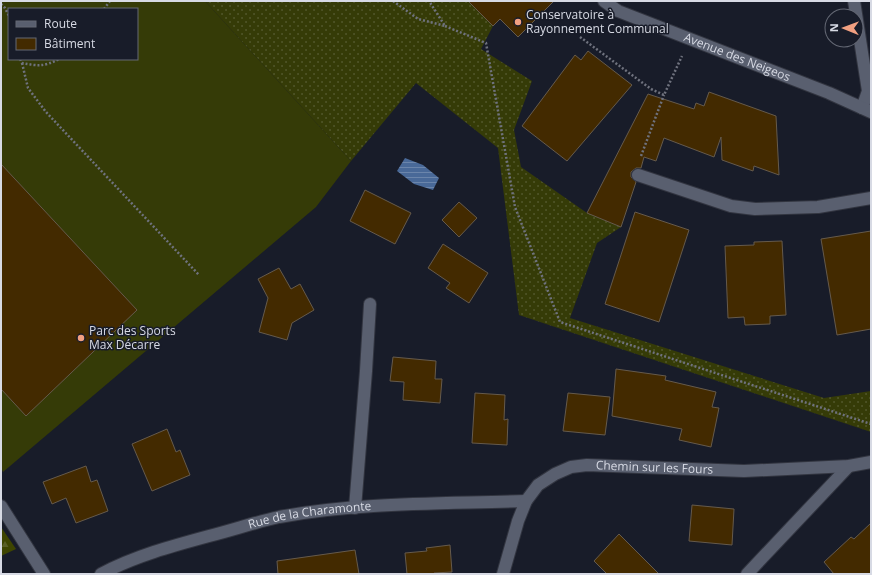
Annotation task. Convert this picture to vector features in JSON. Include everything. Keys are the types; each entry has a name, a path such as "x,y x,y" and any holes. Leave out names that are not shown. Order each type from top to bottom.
{"street":[{"name":"Avenue des Neigeos","path":"604,1 618,12 829,93 866,110"},
{"path":"854,1 868,91 866,110"},
{"path":"638,175 731,206 755,209 818,207 871,198"},
{"path":"355,508 370,304"},
{"name":"Chemin sur les Fours","path":"503,574 518,521 526,501 538,485 555,474 571,467 587,465 744,471 849,466 871,462"},
{"path":"747,574 849,466"},
{"name":"Rue de la Charamonte","path":"101,574 141,556 279,518 355,508 526,501"},
{"path":"1,506 44,574"}],"path":[{"path":"393,1 418,19 445,26 486,43 515,207 560,322 871,424"},
{"path":"429,1 445,26"},
{"path":"1,4 8,14"},
{"path":"580,37 651,89 664,95"},
{"path":"640,160 664,95 690,39"},
{"path":"20,60 28,88 46,112 199,275"},
{"path":"22,63 38,66 50,64 57,60"}],"green space":[{"name":"Parc des Sports Max Décarre","path":"1,1 205,1 351,161 316,207 3,472 1,468"},
{"path":"205,1 468,1 493,26 481,49 532,81 514,130 521,167 587,213 621,227 597,243 570,318 824,398 871,391 871,432 519,315 498,148 416,83 351,161"},
{"path":"1,527 16,549 1,556"}],"water":[{"path":"405,158 423,165 439,178 433,190 414,184 397,171"}],"building":[{"name":"Conservatoire à Rayonnement Communal","path":"468,1 554,1 518,37 500,19 493,26"},
{"path":"588,51 632,85 567,161 522,126 575,55 581,60"},
{"path":"709,92 776,116 779,175 754,166 753,171 722,160 721,137 714,157 664,138 656,161 644,157 641,168 636,168 631,172 631,177 636,182 621,227 587,213 648,94 694,109 696,103 704,106"},
{"path":"1,164 137,310 26,416 1,389"},
{"path":"365,190 411,213 395,244 350,221"},
{"path":"459,202 477,218 459,237 442,220"},
{"path":"635,212 689,230 659,322 605,304"},
{"path":"871,231 871,329 837,335 821,239"},
{"path":"782,241 786,315 770,316 770,324 745,325 744,317 728,318 725,246 754,245 754,242"},
{"path":"443,244 488,273 469,303 446,288 450,283 428,268"},
{"path":"279,268 291,289 300,284 314,310 292,323 287,340 259,332 268,298 258,279"},
{"path":"393,357 436,361 435,379 442,379 440,403 403,400 404,382 390,381"},
{"path":"616,369 666,376 665,380 716,392 712,407 719,408 711,447 679,440 682,429 612,416"},
{"path":"475,393 505,395 504,420 508,419 507,445 472,443"},
{"path":"568,393 610,397 605,435 563,431"},
{"path":"167,429 176,452 180,450 190,475 152,491 132,444"},
{"path":"86,466 91,482 97,480 108,511 76,523 66,498 52,504 43,482"},
{"path":"692,505 734,509 732,545 689,541"},
{"path":"871,523 871,574 834,574 824,562 851,537 854,539"},
{"path":"619,534 659,574 607,574 594,561"},
{"path":"450,545 452,572 434,573 435,574 407,574 405,553 427,551 426,548"},
{"path":"355,550 359,574 278,574 277,561"}],"place":[{"name":"Conservatoire à Rayonnement Communal","path":"518,22"},
{"name":"Parc des Sports Max Décarre","path":"81,338"}]}
